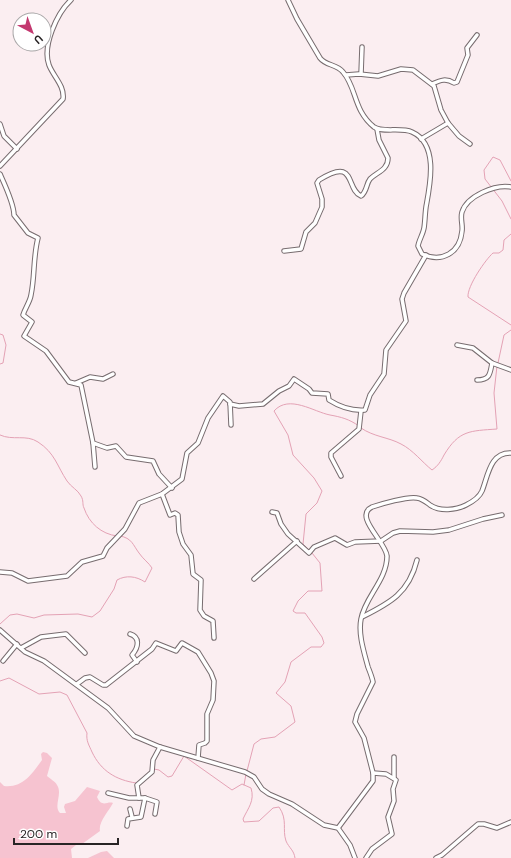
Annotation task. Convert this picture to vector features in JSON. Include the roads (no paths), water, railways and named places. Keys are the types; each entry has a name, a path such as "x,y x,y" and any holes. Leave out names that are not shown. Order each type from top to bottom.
{"street":[{"path":"0,166 63,99 61,87 49,66 47,50 62,10 71,0"},
{"path":"284,251 300,249 306,232 317,220 322,199 317,183 318,180 334,172 342,172 349,177 356,191 361,196 364,194 370,179 384,168 388,158 379,140 377,129 358,107 346,75 337,66 325,63 320,58 297,19 288,0"},
{"path":"432,84 444,80 449,80 454,83 457,82 467,58 467,47 477,35"},
{"path":"361,74 362,47"},
{"path":"346,75 361,74 378,76 407,68 418,73 432,84 448,123 459,136 470,144"},
{"path":"421,139 448,123"},
{"path":"0,124 4,136 17,149"},
{"path":"377,129 406,130 413,132 421,139 429,152 430,184 424,227 418,247 420,252 426,256 442,258 452,252 461,236 462,211 472,199 492,189 503,186 511,187"},
{"path":"0,174 7,194 14,206 15,216 28,233 38,238 35,247 35,270 31,296 23,315 32,321 24,336 46,351 65,378 75,384 79,383 82,386 93,443 95,467"},
{"path":"230,404 239,406 264,404 279,391 288,386 294,379 309,388 312,393 327,393 329,400 338,406 361,411 366,410 370,395 384,374 386,350 406,321 402,299 404,293 426,256"},
{"path":"457,345 473,348 492,363 511,370"},
{"path":"476,380 486,380 488,378 492,363"},
{"path":"75,384 82,379 93,377 103,378 113,374"},
{"path":"80,375 82,379"},
{"path":"0,572 12,573 28,581 67,576 82,562 103,556 106,549 126,526 139,503 162,494 182,479 187,453 200,440 208,418 217,403 224,396 230,404 231,425"},
{"path":"341,476 331,457 331,453 358,429 361,411"},
{"path":"93,443 107,448 116,446 126,457 153,461 159,474 172,488"},
{"path":"338,828 373,783 373,773 364,738 355,722 357,714 373,682 362,641 362,617 370,597 383,573 386,563 386,552 381,541 367,521 366,514 368,508 410,498 422,499 433,507 443,510 450,510 465,506 479,496 488,471 498,457 504,453 511,454"},
{"path":"162,494 170,515 178,515 179,532 183,544 191,555 193,574 202,580 200,610 204,616 213,621 214,638"},
{"path":"272,512 277,513 284,528 309,553 314,547 335,538 347,545 354,542 381,541 393,533 400,531 433,532 449,530 483,519 502,515"},
{"path":"254,579 297,541"},
{"path":"362,617 403,590 412,576 417,560"},
{"path":"0,630 27,653 44,660 112,711 133,735 160,747 250,774 266,792 292,804 324,825 338,828 350,845 355,858"},
{"path":"21,648 41,637 66,634 85,653"},
{"path":"130,634 138,641 138,648 132,655 137,662"},
{"path":"77,684 85,678 90,677 103,685 106,685 137,662 156,643 176,651 183,643 198,652 209,669 214,681 214,693 207,714 207,741 200,745 198,758"},
{"path":"3,661 17,644"},
{"path":"139,798 137,785 152,771 152,764 160,747"},
{"path":"366,858 376,845 392,834 388,817 394,801 393,789 396,780 394,778 394,757"},
{"path":"373,773 386,774 394,778"},
{"path":"108,793 129,798 145,798 157,803 155,814"},
{"path":"127,826 127,819 141,816 145,798"},
{"path":"130,809 132,817"},
{"path":"436,858 478,824 484,824 496,828 511,822"}],"waterway":[{"path":"511,181 500,160 493,157 484,170 485,179 502,201 511,219"},
{"path":"511,234 504,240 503,250 499,253 493,253 486,261 470,286 468,292 468,297 511,325"},
{"path":"498,363 504,335 511,330"},
{"path":"0,334 3,335 6,345 3,363 0,364"},
{"path":"361,428 405,447 432,470 439,463 449,447 460,436 479,430 497,429 494,393 497,366"},
{"path":"309,550 303,544 306,514 317,503 322,491 314,478 293,455 288,435 274,411 280,406 294,404 345,419 359,426"},
{"path":"0,435 10,438 29,438 44,446 52,455 67,481 80,494 83,507 92,523 106,533 117,536"},
{"path":"0,624 10,615 17,614 34,618 44,615 78,614 92,617 100,611 114,589 117,580 124,577 131,577 138,578 145,582 152,568 130,540 120,536"},
{"path":"247,771 254,744 261,739 275,737 295,722 291,706 276,693 285,682 291,662 311,647 321,647 324,643 322,637 305,613 296,613 293,611 298,601 308,591 322,591 320,563 312,553"},
{"path":"0,681 9,678 39,694 60,692 67,695 87,733 89,745 96,759 110,774 122,780 136,783"},
{"path":"154,769 159,770 168,777 172,776 184,756 232,790 242,784 251,788 252,801 243,819 244,822 259,821 273,808 279,807 284,820 286,841 294,853 295,858"},
{"path":"244,785 246,774"}]}
